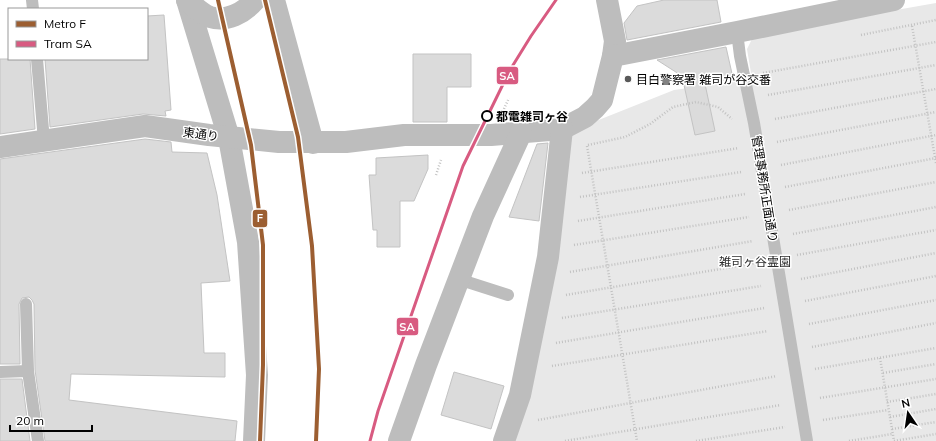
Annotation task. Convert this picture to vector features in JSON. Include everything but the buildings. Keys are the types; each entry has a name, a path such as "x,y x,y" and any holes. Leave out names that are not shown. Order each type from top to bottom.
{"street":[{"path":"187,0 210,17 225,18 240,14 255,0"},
{"path":"187,0 228,138 248,242 257,375 254,441"},
{"path":"274,0 313,142"},
{"path":"507,433 520,395 548,257 561,138 602,100 613,56 615,41 607,0"},
{"path":"613,56 894,0"},
{"name":"東通り","path":"0,147 145,126 228,138 279,142 346,142 404,136 451,136 521,133 561,138"},
{"path":"400,441 458,279 483,216 521,133"}],"lane":[{"name":"管理事務所正面通り","path":"737,32 754,119 807,441"},
{"path":"37,60 44,141"},
{"path":"458,279 508,295"},
{"path":"26,304 28,372 38,441"},
{"path":"0,372 28,372"}],"path":[{"path":"912,26 936,163"},
{"path":"745,76 936,42"},
{"path":"749,98 936,65"},
{"path":"561,138 587,146 625,137 650,124 673,107 696,102 718,108 731,119 754,119 936,89"},
{"path":"578,174 758,145 936,112"},
{"path":"574,198 762,169 936,135"},
{"path":"587,146 637,441"},
{"path":"578,221 766,191 936,158"},
{"path":"567,246 769,213 936,182"},
{"path":"564,273 773,238 936,207"},
{"path":"558,297 936,230"},
{"path":"556,319 781,283 936,253"},
{"path":"550,344 784,305 936,276"},
{"path":"547,367 788,328 936,300"},
{"path":"792,351 936,323"},
{"path":"507,433 631,403 936,348"},
{"path":"880,358 894,441 936,434"},
{"path":"882,373 936,364"},
{"path":"565,441 936,379"},
{"path":"887,402 936,394"},
{"path":"890,417 936,409"},
{"path":"696,441 888,410"},
{"path":"892,430 936,422"},
{"path":"849,441 892,434"}],"green space":[{"name":"雑司ヶ谷霊園","path":"936,3 936,441 508,441 568,135 581,127 674,90 752,79 747,49 754,35"}],"metro line":[{"name":"F","path":"218,0 251,145 263,245 263,365 260,441"},
{"name":"F","path":"265,0 298,137 312,246 319,369 316,441"}],"tram line":[{"name":"SA","path":"370,441 378,411 463,166 510,70 556,0"}],"place":[{"name":"目白警察署 雑司が谷交番","path":"628,79"},
{"name":"都電雑司ヶ谷","path":"487,116"}]}
